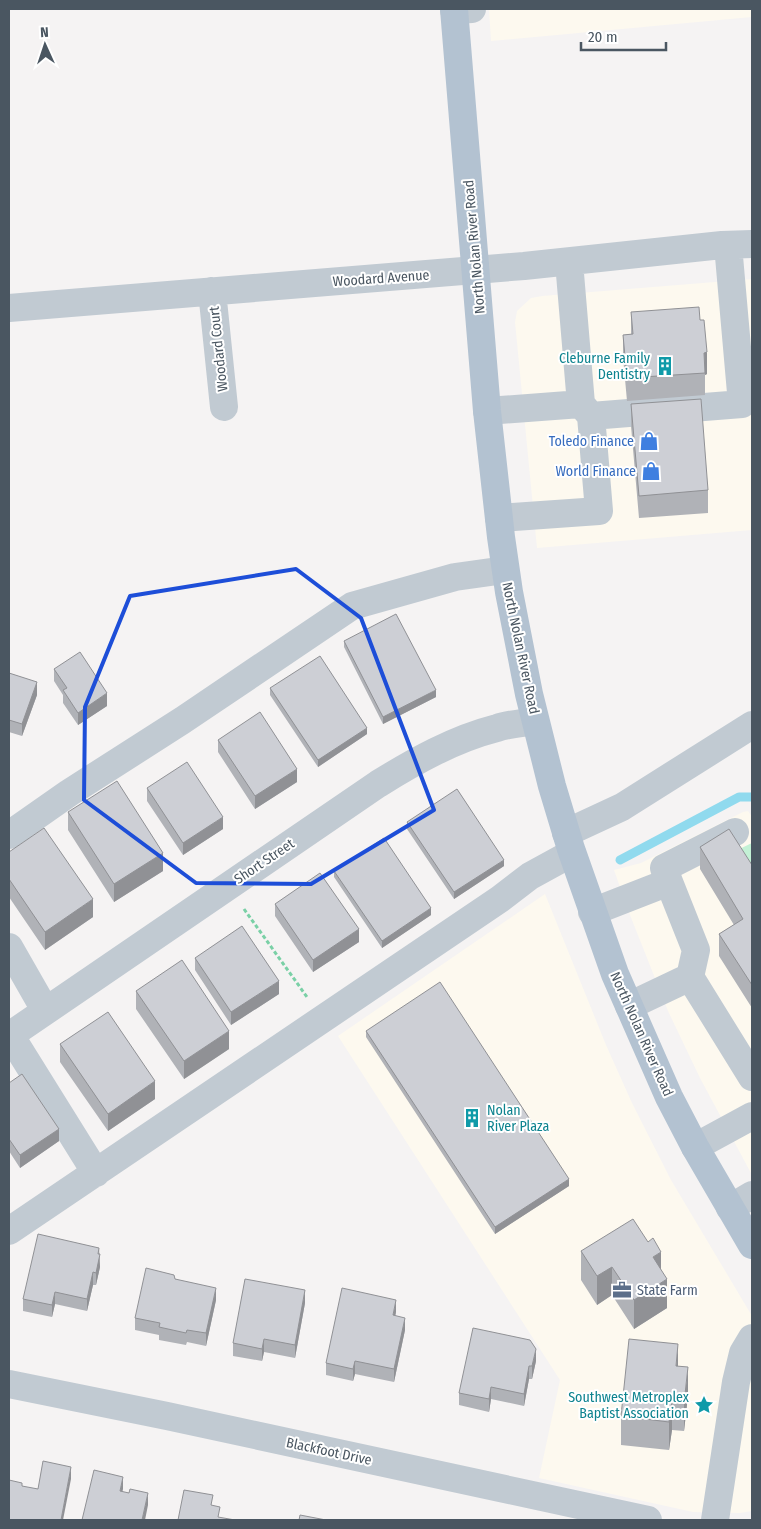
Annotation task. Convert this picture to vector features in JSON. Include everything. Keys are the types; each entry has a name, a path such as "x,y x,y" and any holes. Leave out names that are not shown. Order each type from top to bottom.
{"main road":[{"name":"North Nolan River Road","path":"460,9 476,270 487,411 505,570 535,721 569,843 615,974 669,1097 695,1147 741,1202 752,1245"}],"street":[{"name":"Woodard Avenue","path":"9,308 569,262 740,244"},
{"path":"487,411 586,410 742,404 740,244"},
{"path":"499,518 599,511 569,262"},
{"name":"Woodard Court","path":"212,291 224,407"},
{"path":"9,835 69,792 183,720 352,606 454,577 505,570"},
{"name":"Short Street","path":"9,1035 378,784 411,764 458,741 498,728 535,721"},
{"path":"9,1231 500,899 569,843 622,807 752,725"},
{"path":"735,832 664,868 696,950 690,977 752,1077"},
{"path":"592,912 669,882"},
{"path":"9,947 45,1010"},
{"path":"629,1006 690,977"},
{"path":"9,1035 96,1173"},
{"path":"695,1147 752,1116"},
{"path":"715,1520 736,1382 743,1353 752,1338"},
{"name":"Blackfoot Drive","path":"9,1384 168,1416 648,1520"}],"path":[{"path":"229,885 322,1020"}],"highlighted area":[{"path":"296,569 361,618 434,810 311,884 196,883 84,800 85,707 130,596"}],"shaded area":[{"path":"489,9 752,9 752,17 491,41"},
{"path":"752,279 752,530 537,548 515,322 517,311 531,298 542,296"},
{"path":"748,811 752,817 752,1175 700,1078 668,1011 614,870 641,863"},
{"path":"545,894 606,1045 632,1103 671,1180 752,1316 752,1511 740,1513 693,1512 539,1478 560,1380 338,1036"}],"green space":[{"path":"752,843 752,887 731,853"}],"building":[{"name":"Cleburne Family Dentistry","path":"699,307 700,320 704,320 707,352 704,353 705,373 627,378 623,335 633,334 631,312"},
{"path":"701,399 708,490 639,496 631,404"},
{"path":"396,614 436,690 383,717 344,641"},
{"path":"80,652 107,693 78,713 63,690 67,688 54,669"},
{"path":"320,656 367,728 318,760 270,688"},
{"path":"9,673 37,682 22,724 9,720"},
{"path":"260,712 297,769 255,796 218,740"},
{"path":"187,762 223,817 183,843 147,788"},
{"path":"117,781 163,853 114,884 68,812"},
{"path":"457,789 504,860 454,892 407,822"},
{"path":"44,828 93,899 45,932 9,879 9,852"},
{"path":"729,829 752,865 752,985 719,934 743,919 700,847"},
{"path":"384,838 431,908 382,941 334,871"},
{"path":"320,873 359,929 313,960 275,904"},
{"path":"242,926 279,981 231,1012 195,958"},
{"path":"182,960 229,1031 184,1061 136,991"},
{"name":"Nolan River Plaza","path":"440,982 569,1179 495,1227 366,1031"},
{"path":"108,1012 155,1081 108,1114 60,1044"},
{"path":"22,1074 59,1129 20,1155 9,1139 9,1083"},
{"path":"633,1219 648,1242 653,1238 661,1252 653,1257 667,1279 634,1300 612,1267 597,1276 581,1251"},
{"path":"38,1234 99,1248 98,1254 100,1254 96,1273 93,1272 87,1299 55,1292 52,1305 23,1299"},
{"path":"146,1268 174,1275 175,1279 216,1288 206,1333 187,1330 186,1333 159,1327 160,1323 135,1318"},
{"path":"245,1279 305,1290 295,1345 264,1339 262,1349 233,1343"},
{"path":"342,1288 396,1300 393,1315 405,1318 394,1369 355,1361 353,1369 326,1363"},
{"path":"473,1328 530,1340 536,1349 532,1366 529,1366 524,1394 491,1387 489,1399 459,1393"},
{"path":"629,1339 678,1344 676,1366 688,1367 684,1403 672,1401 669,1422 621,1416"},
{"path":"43,1461 71,1467 61,1520 9,1520 9,1480 22,1483 22,1486 38,1489"},
{"path":"94,1470 123,1477 120,1491 129,1493 130,1489 148,1493 142,1520 82,1520"},
{"path":"184,1490 213,1495 211,1505 220,1507 218,1517 235,1520 178,1520"},
{"path":"300,1515 326,1520 299,1520"}],"waterway":[{"path":"620,860 739,797 752,797"}],"place":[{"name":"Cleburne Family Dentistry","path":"665,366"},
{"name":"Toledo Finance","path":"649,441"},
{"name":"World Finance","path":"651,471"},
{"name":"Nolan River Plaza","path":"472,1118"},
{"name":"State Farm","path":"622,1290"},
{"name":"Southwest Metroplex Baptist Association","path":"704,1405"}]}
